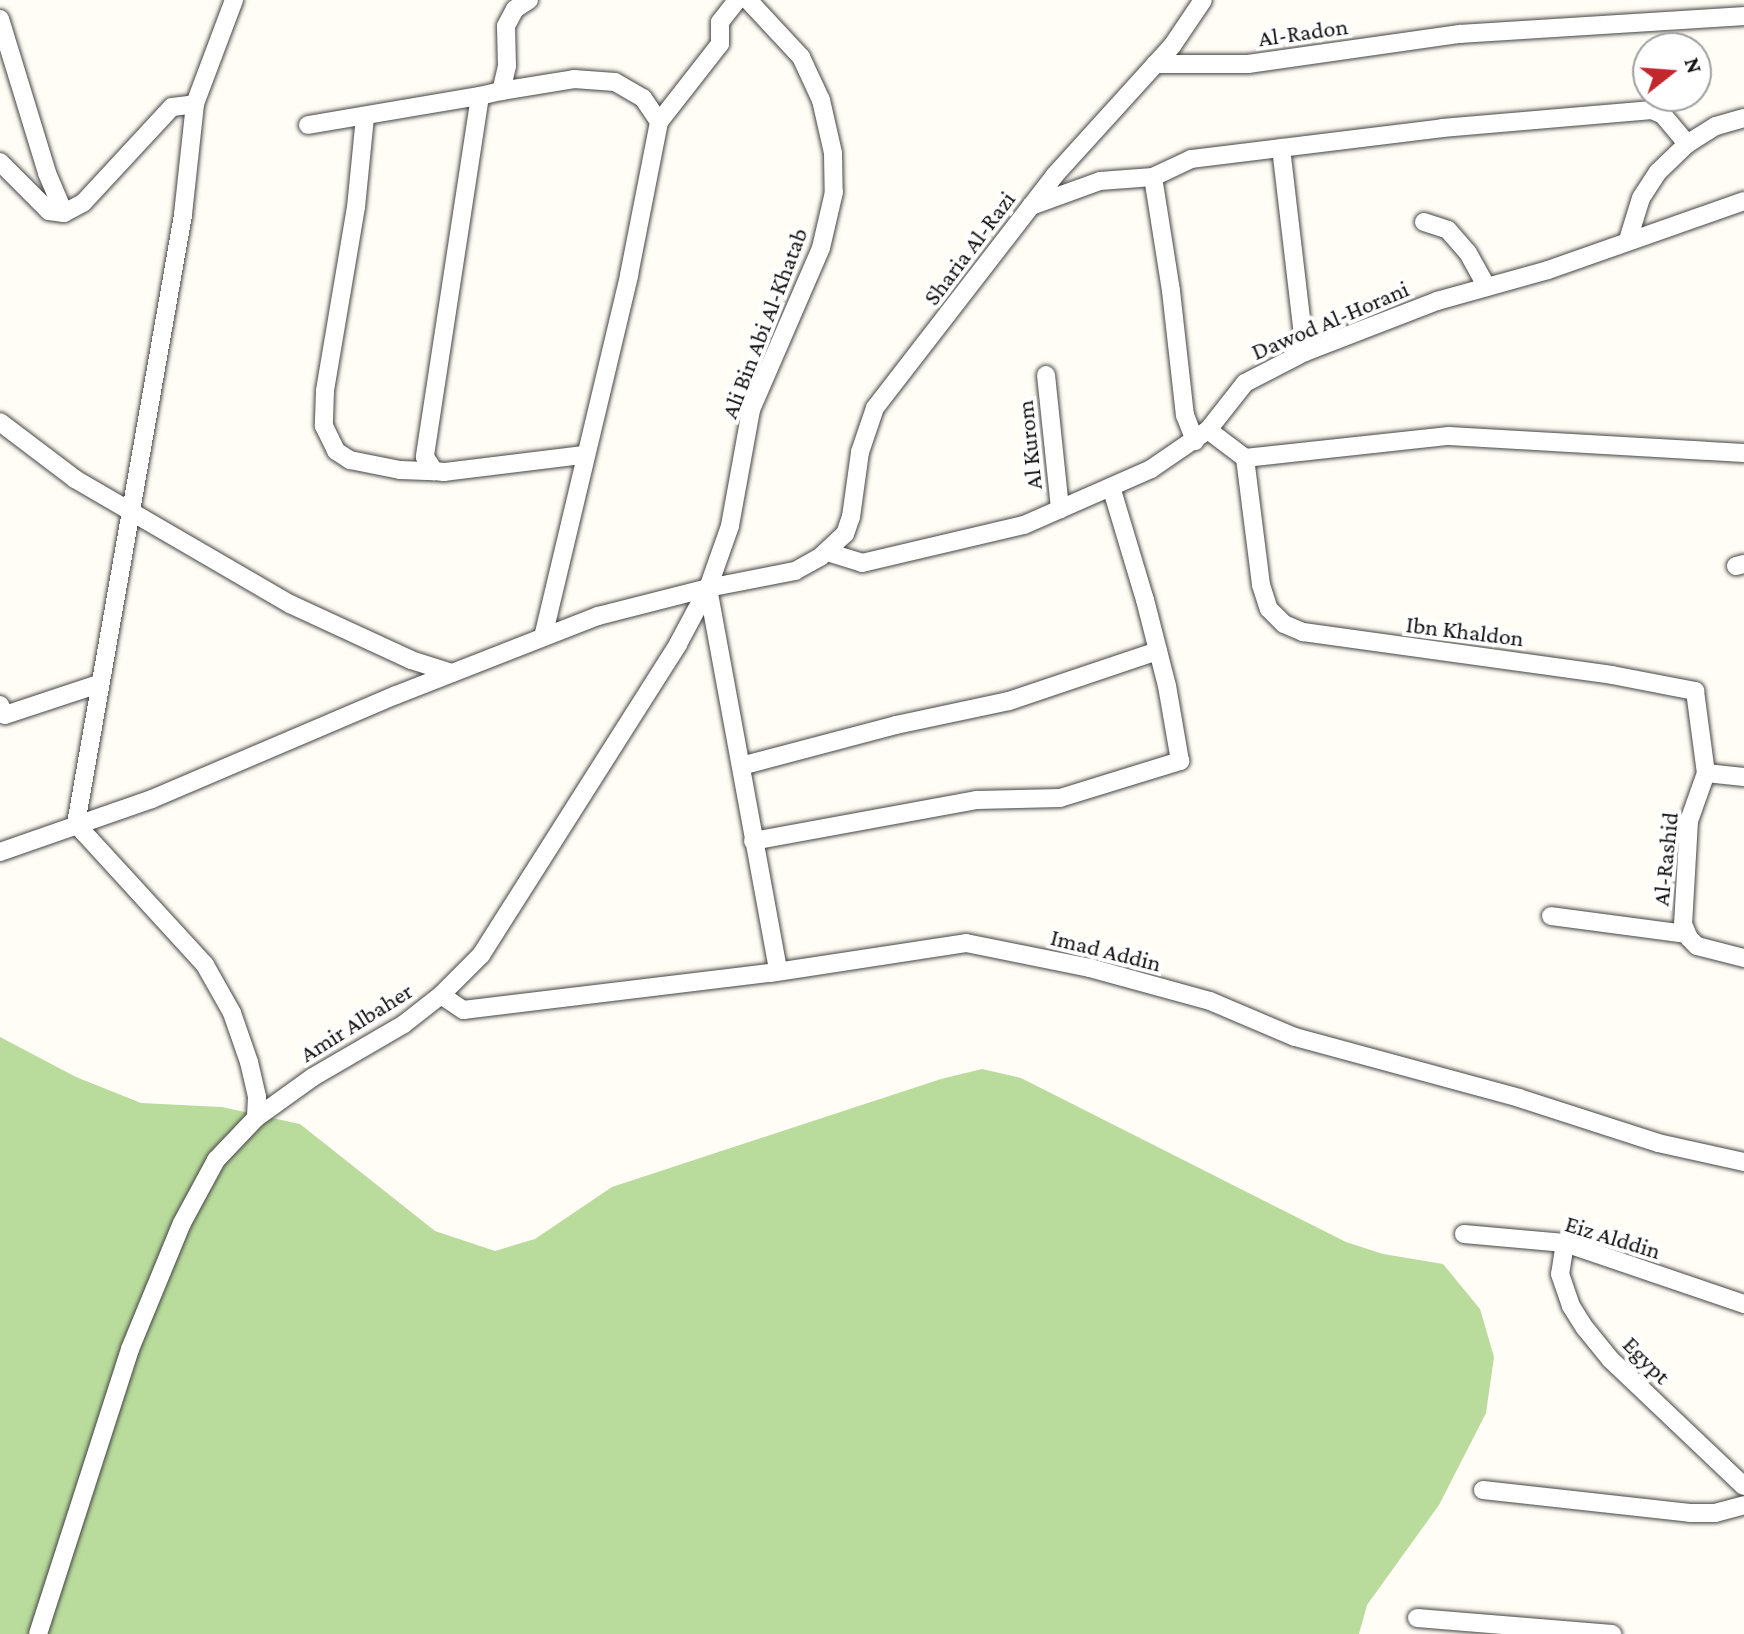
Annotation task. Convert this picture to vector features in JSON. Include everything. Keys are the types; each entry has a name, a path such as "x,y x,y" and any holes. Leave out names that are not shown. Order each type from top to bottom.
{"street":[{"path":"76,824 183,215 195,104 234,0"},
{"path":"501,91 507,66 506,26 515,9 529,0"},
{"path":"543,637 583,455 629,275 659,122 720,44 720,22 737,0"},
{"name":"Ali Bin Abi Al-Khatab","path":"708,588 730,526 751,410 804,293 821,248 834,192 833,153 821,100 801,57 748,0"},
{"name":"Sharia Al-Razi","path":"827,552 849,526 860,452 875,408 1031,206 1155,64 1203,0"},
{"name":"Al-Radon","path":"1155,64 1248,64 1460,34 1744,16"},
{"path":"0,19 47,173 64,213"},
{"path":"308,125 574,79 615,82 643,98 659,122"},
{"path":"434,471 427,463 425,452 480,96"},
{"path":"0,162 49,211 64,213 83,203 172,107 195,104"},
{"path":"1031,206 1100,181 1153,177 1191,159 1442,128 1652,110 1663,115 1687,144"},
{"path":"365,117 356,207 325,391 324,426 336,451 350,460 400,470 434,471 583,455"},
{"path":"1628,240 1635,213 1649,184 1687,144 1716,126 1744,118"},
{"path":"1281,148 1305,352"},
{"path":"1153,177 1171,291 1185,416 1202,436 1245,458 1449,436 1744,453"},
{"name":"Dawod Al-Horani","path":"827,552 864,562 1024,525 1151,469 1202,436 1245,383 1305,352 1437,301 1548,270 1744,201"},
{"path":"1424,222 1448,230 1468,253 1487,287"},
{"name":"Al Kurom","path":"1046,375 1060,509"},
{"path":"2,426 75,479 290,604 411,660 452,673"},
{"name":"Ibn Khaldon","path":"1245,458 1261,585 1269,609 1284,624 1303,632 1612,675 1695,691 1706,773"},
{"path":"753,841 977,800 1060,798 1180,761 1158,651 1111,487"},
{"path":"0,852 152,799 452,673 598,616 708,588 786,574 827,552"},
{"path":"708,588 778,971"},
{"name":"Amir Albaher","path":"38,1634 130,1349 182,1223 216,1160 256,1118 313,1077 404,1024 441,995 481,955 678,644 708,588"},
{"path":"741,766 896,725 1009,701 1158,651"},
{"path":"0,705 5,715 99,684"},
{"path":"1706,773 1744,777"},
{"name":"Al-Rashid","path":"1706,773 1689,821 1683,915 1686,934 1701,948 1744,958"},
{"path":"76,824 205,965 232,1013 249,1062 257,1097 256,1118"},
{"path":"1551,916 1686,934"},
{"name":"Imad Addin","path":"441,995 463,1010 778,971 966,943 1090,968 1210,1001 1295,1037 1519,1098 1658,1143 1744,1162"},
{"name":"Eiz Alddin","path":"1464,1234 1565,1243 1744,1304"},
{"name":"Egypt","path":"1565,1243 1560,1274 1571,1306 1585,1328 1611,1360 1744,1486"},
{"path":"1483,1490 1690,1513 1715,1513 1744,1505"},
{"path":"1417,1618 1612,1634"}],"green space":[{"path":"0,1037 76,1077 141,1103 222,1107 300,1124 435,1231 495,1251 535,1239 612,1187 941,1079 982,1069 1021,1078 1346,1242 1383,1254 1443,1264 1480,1309 1494,1357 1486,1413 1439,1505 1367,1605 1359,1634 0,1634"}]}
